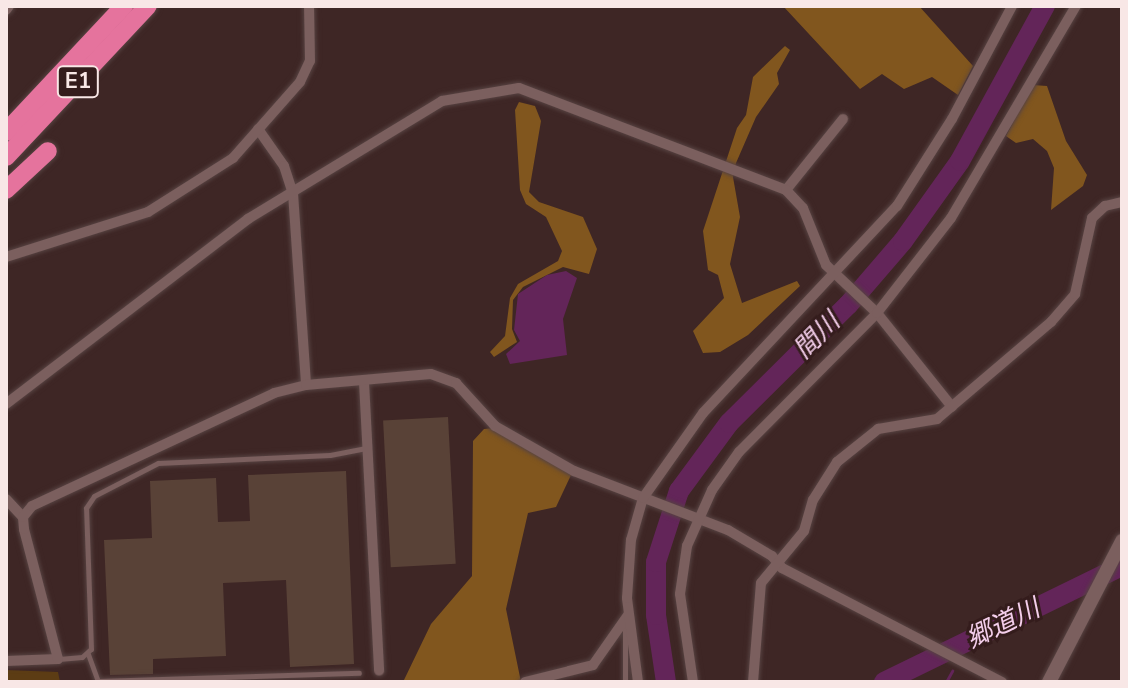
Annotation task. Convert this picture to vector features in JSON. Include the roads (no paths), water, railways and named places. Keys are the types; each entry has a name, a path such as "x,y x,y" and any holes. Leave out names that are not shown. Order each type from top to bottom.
{"highway":[{"name":"E1","path":"6,132 124,6"},
{"name":"E1","path":"6,157 148,6"},
{"path":"6,190 48,151"}],"main road":[{"path":"1049,682 1122,541"}],"street":[{"path":"6,257 148,212 209,177 300,82 310,61 309,6"},
{"path":"638,682 625,617 631,540 645,499 703,413 838,277 913,181 1012,6"},
{"path":"693,682 680,594 687,546 696,518 739,452 875,311 951,218 1076,6"},
{"path":"6,404 159,283 248,219 442,101 519,88 786,190 803,208 819,253 838,277 875,311 952,407"},
{"path":"786,190 843,119"},
{"path":"258,129 276,153 293,193 306,385"},
{"path":"753,682 759,595 777,562 804,531 819,487 848,451 878,429 930,424 1069,304 1092,218 1105,206 1122,202"},
{"path":"23,517 32,506 182,432 306,385 431,374 445,377 495,426 574,471 728,530 777,562 1002,682"},
{"path":"364,382 379,671"},
{"path":"6,499 23,517 58,659 6,661"},
{"path":"525,682 593,665 625,617"}],"lane":[{"path":"359,673 98,681 88,654 92,643 86,508 94,496 158,463 330,455 367,448"},
{"path":"625,617 625,682"},
{"path":"58,659 88,654"}],"waterway":[{"name":"間川","path":"666,682 656,615 656,562 679,491 729,423 848,305 903,241 960,161 1045,6"},
{"name":"郷道川","path":"884,682 1122,566"},
{"path":"946,682 952,671"}]}
